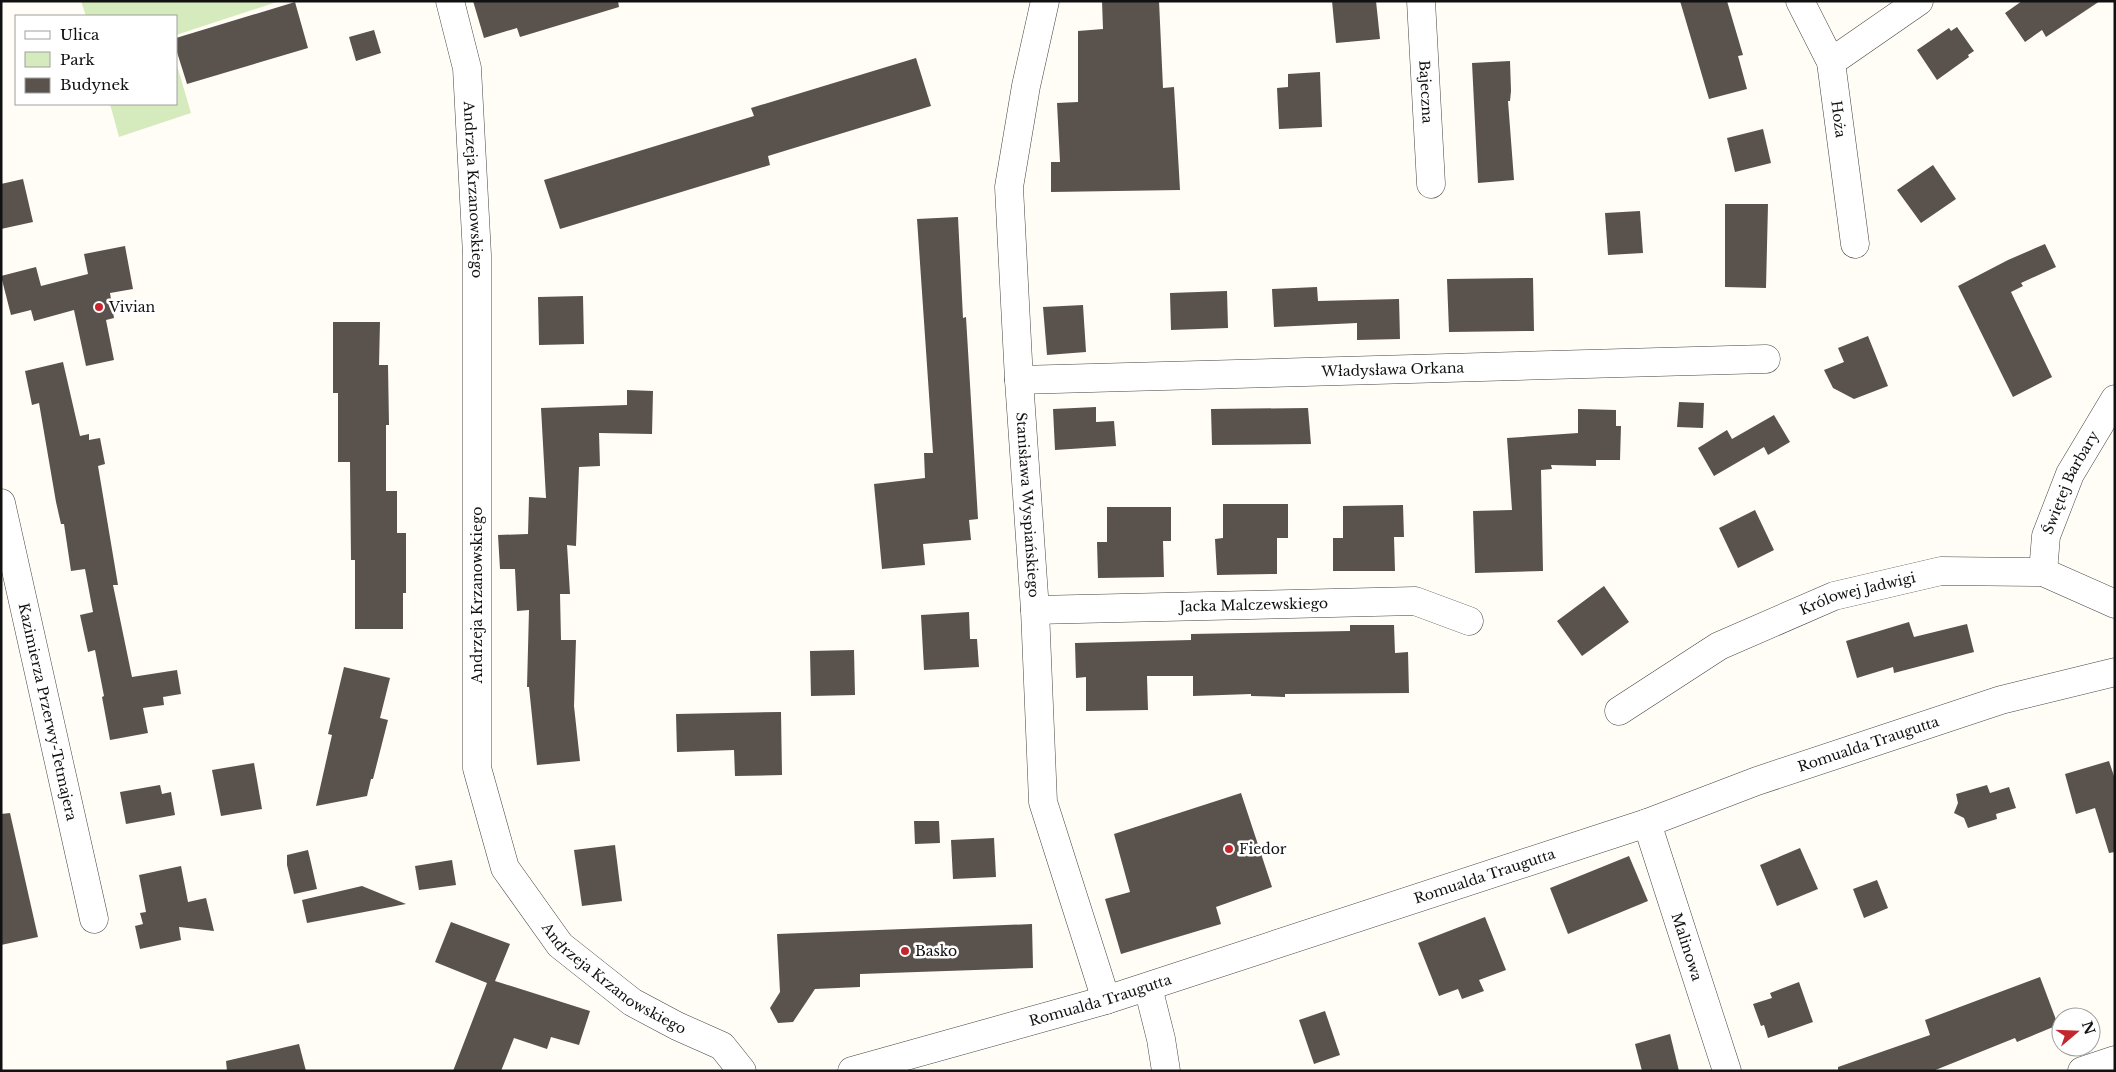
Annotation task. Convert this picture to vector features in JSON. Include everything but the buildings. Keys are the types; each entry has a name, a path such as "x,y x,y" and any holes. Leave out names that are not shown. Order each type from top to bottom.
{"street":[{"name":"Andrzeja Krzanowskiego","path":"450,1 467,68 478,255 477,768 505,868 560,945 632,1002 676,1026 722,1046 742,1071"},
{"name":"Stanisława Wyspiańskiego","path":"1044,1 1026,86 1009,187 1019,380 1035,610 1042,802 1106,1000"},
{"name":"Bajeczna","path":"1421,1 1431,184"},
{"name":"Hoża","path":"1800,1 1831,62 1855,244"},
{"path":"1831,62 1919,1"},
{"name":"Władysława Orkana","path":"1019,380 1766,359"},
{"name":"Świętej Barbary","path":"2043,572 2046,536 2070,474 2115,399"},
{"name":"Kazimierza Przerwy-Tetmajera","path":"1,503 94,919"},
{"name":"Królowej Jadwigi","path":"1619,711 1718,646 1834,596 1941,571 2043,572 2115,604"},
{"name":"Jacka Malczewskiego","path":"1035,610 1415,601 1469,621"},
{"name":"Romualda Traugutta","path":"852,1071 1148,987 1647,823 1758,781 2002,700 2115,672"},
{"name":"Malinowa","path":"1647,823 1727,1071"},
{"path":"1148,987 1161,1039 1166,1071"},
{"path":"2082,1071 2115,1060"}],"green space":[{"path":"81,1 280,1 178,34 178,15 86,15"},
{"path":"178,69 191,113 119,137 110,105 178,105"}],"place":[{"name":"Vivian","path":"99,307"},
{"name":"Fiedor","path":"1229,849"},
{"name":"Basko","path":"905,951"}]}
